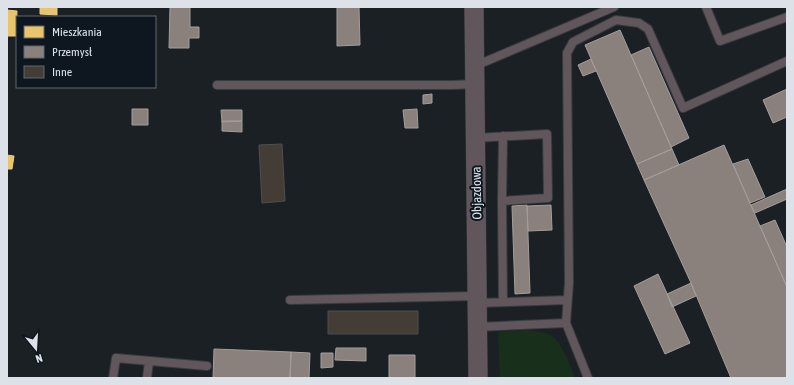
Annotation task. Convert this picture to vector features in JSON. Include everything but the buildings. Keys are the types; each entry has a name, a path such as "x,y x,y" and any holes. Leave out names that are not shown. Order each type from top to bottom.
{"street":[{"name":"Objazdowa","path":"474,7 478,378"}],"lane":[{"path":"217,85 452,85 614,7"},
{"path":"706,7 720,41 787,17"},
{"path":"588,378 566,324 569,275 567,53 573,42 616,20 639,23 648,29 683,108 787,60"},
{"path":"475,138 547,134 548,198 502,201"},
{"path":"503,136 503,302"},
{"path":"290,300 477,299 503,302 567,300"},
{"path":"477,327 566,324"},
{"path":"113,378 116,358 207,366"},
{"path":"147,378 149,361"}],"green space":[{"path":"528,330 545,333 554,338 562,348 575,378 500,378 498,332"}]}
